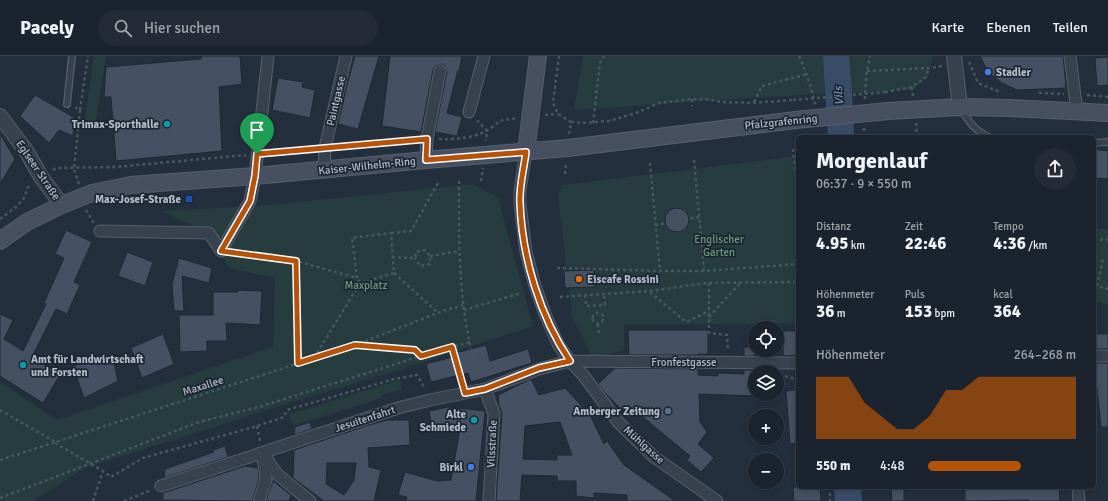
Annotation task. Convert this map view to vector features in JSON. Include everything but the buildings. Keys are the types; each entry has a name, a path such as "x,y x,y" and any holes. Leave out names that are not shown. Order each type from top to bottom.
{"main road":[{"path":"526,152 538,56"},
{"name":"Pfalzgrafenring","path":"526,152 796,120 888,111 960,107 1108,113"},
{"name":"Kaiser-Wilhelm-Ring","path":"0,241 27,222 62,205 92,193 131,185 255,176 526,152"}],"street":[{"path":"100,230 209,233 221,251 250,201 255,176 268,56"},
{"name":"Paintgasse","path":"324,170 325,148 346,56"},
{"path":"469,112 484,56"},
{"path":"954,56 960,107"},
{"path":"1070,56 1077,112"},
{"path":"426,160 427,139 440,71"},
{"name":"Eglseer Straße","path":"0,116 27,152 41,177 62,205"},
{"name":"Mühlgasse","path":"526,152 520,191 520,204 526,252 535,286 558,344 620,423 654,457 717,501"},
{"path":"1096,356 1108,356"},
{"name":"Fronfestgasse","path":"570,361 796,363"},
{"name":"Jesuitenfahrt","path":"161,486 398,408 485,389 539,368 570,361"},
{"name":"Vilsstraße","path":"485,389 494,414 489,501"},
{"path":"259,501 266,480 263,453"},
{"path":"263,453 277,474 310,501"},
{"path":"1078,489 1079,501"}],"lane":[{"path":"67,104 72,56"},
{"path":"960,107 971,126 984,135"},
{"path":"1096,143 1108,142"}],"path":[{"path":"74,169 80,110 88,56"},
{"path":"559,56 553,103 558,114 571,122 581,124 609,121 659,103 692,99 753,103 885,92 912,87 925,78 929,68 867,71 870,56"},
{"path":"593,123 600,63 604,56"},
{"path":"799,56 814,96 816,110"},
{"path":"970,62 978,83 998,92 1006,92"},
{"path":"753,103 762,86 807,74"},
{"path":"1037,93 1108,97"},
{"path":"692,99 692,106"},
{"path":"67,104 80,110"},
{"path":"568,148 571,122"},
{"path":"0,219 16,207 24,198 28,184 56,168 74,169 115,167 427,139 456,140 487,131"},
{"path":"793,149 796,178"},
{"path":"694,160 704,271"},
{"path":"650,163 660,271"},
{"path":"459,181 459,251 463,305 471,349"},
{"path":"360,283 357,278 352,238 411,231 438,183"},
{"path":"655,225 699,217"},
{"path":"391,233 394,273 438,313"},
{"path":"1096,239 1108,240"},
{"path":"425,250 430,256 430,264 420,266 415,258 416,252 425,250"},
{"path":"221,251 296,261 357,278"},
{"path":"430,256 459,251"},
{"path":"392,257 415,258"},
{"path":"1103,259 1096,286 1108,289"},
{"path":"296,261 298,363"},
{"path":"557,268 704,271 796,264"},
{"path":"313,358 360,283 394,273"},
{"path":"709,317 740,282"},
{"path":"560,297 650,291 709,283 796,282"},
{"path":"709,283 709,333 727,335 729,362"},
{"path":"650,291 686,322 709,311"},
{"path":"464,310 521,293"},
{"path":"585,295 586,306 605,305 604,294"},
{"name":"Maxallee","path":"0,460 355,345 463,305"},
{"path":"596,305 597,312"},
{"path":"597,312 604,318 601,323 598,324"},
{"path":"597,312 594,313 592,319 593,322 598,324"},
{"path":"598,324 599,336"},
{"path":"0,498 199,422 259,407 470,342"},
{"name":"Maxallee","path":"355,345 415,350 421,356"},
{"path":"452,347 465,393"},
{"path":"473,354 476,365"},
{"path":"0,410 56,442 104,471 111,477 143,458 257,426 284,417 287,410 394,379 417,375 430,400"},
{"path":"784,376 796,379"},
{"path":"93,501 104,471"},
{"path":"124,501 161,486"},
{"path":"830,489 830,501"}],"green space":[{"path":"94,56 106,56 95,127 84,126"},
{"path":"583,56 933,56 928,77 911,90 799,95 574,110"},
{"name":"Englischer Garten","path":"796,156 796,323 784,323 784,321 748,321 748,324 624,325 624,351 592,358 572,316 558,194 562,185"},
{"name":"Maxplatz","path":"473,184 498,198 533,326 415,365 85,468 33,501 0,501 0,382 57,420 273,347 275,278 229,268 209,233 162,211 271,205"},
{"path":"1096,229 1108,229 1108,305 1096,301"},
{"path":"399,380 402,389 382,395 382,398 293,426 289,414"}],"water":[{"name":"Vils","path":"823,56 849,56 854,135 828,135"},
{"path":"834,489 861,489 862,501 835,501"}],"place":[{"name":"Stadler","path":"988,72"},
{"name":"Trimax-Sporthalle","path":"167,124"},
{"name":"Max-Josef-Straße","path":"189,199"},
{"name":"Eiscafe Rossini","path":"579,279"},
{"name":"Amt für Landwirtschaft und Forsten","path":"23,365"},
{"name":"Amberger Zeitung","path":"668,411"},
{"name":"Alte Schmiede","path":"474,420"},
{"name":"Birkl","path":"471,467"}],"route":[{"path":"427,139 426,160 526,152 520,191 520,204 526,252 535,286 545,314 558,344 570,361 539,368 485,389 465,393 452,347 421,356 415,350 355,345 298,363 296,261 221,251 250,201 255,176 257,154 427,139"}]}
